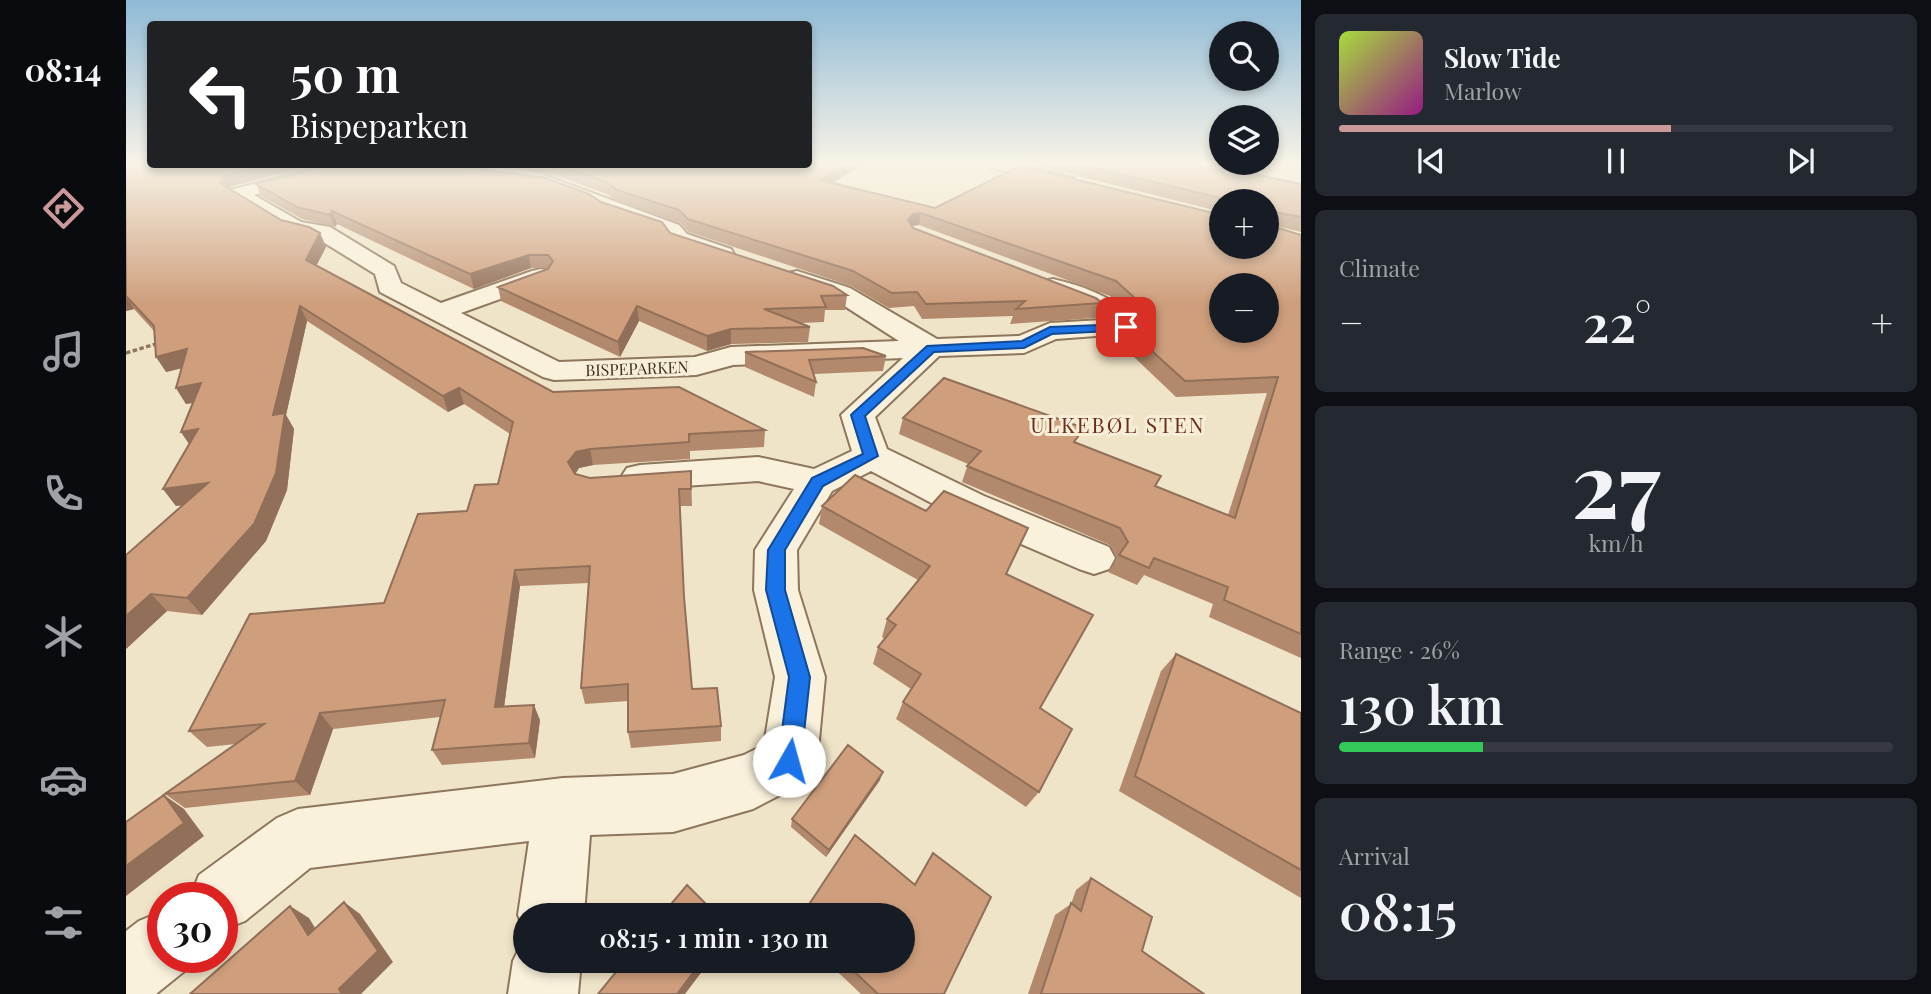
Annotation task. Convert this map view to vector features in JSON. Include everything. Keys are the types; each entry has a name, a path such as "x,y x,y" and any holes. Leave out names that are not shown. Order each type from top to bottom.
{"street":[{"name":"BISPEPARKEN","path":"266,210 295,227 322,232 386,271 389,287 554,371 696,366 731,356 1024,344 1050,331 1126,327 1100,304 1022,274"},
{"path":"617,210 672,229 679,239 741,260"},
{"path":"778,272 841,293 931,348 858,415 871,456 970,506 1094,558"},
{"path":"440,312 541,276"},
{"path":"238,886 298,839 563,807 673,803 753,781 789,761 800,677 776,590 776,550 818,482 871,456"},
{"path":"607,480 758,469 818,482"},
{"path":"552,903 563,807"},
{"path":"126,974 147,958"},
{"path":"543,994 546,973"}],"path":[{"path":"126,353 165,341"}],"building":[{"path":"126,210 265,210 281,220 309,227 320,233 306,260 553,392 679,387 765,430 689,434 689,442 590,449 576,452 568,462 575,474 590,478 691,471 691,489 679,489 692,689 717,688 721,726 628,732 628,684 581,688 590,566 515,570 495,707 534,705 529,743 432,750 445,700 320,713 295,781 165,794 264,724 189,731 250,614 384,603 418,514 467,511 475,485 498,484 513,422 459,388 443,396 300,306 273,415 285,413 276,473 254,524 187,598 151,594 126,616 126,555 208,483 163,489 198,429 181,432 201,383 176,388 187,349 156,357 154,326 126,296"},
{"path":"311,210 627,210 662,222 670,233 833,286 847,295 821,296 826,307 764,309 810,327 731,329 707,336 637,306 618,342 498,287 548,269 553,261 548,255 529,255 470,274 332,211 330,215"},
{"path":"679,210 1203,210 1209,212 1209,259 1279,259 1279,228 1301,235 1301,634 1224,600 1228,587 1154,558 1149,568 1119,555 1128,542 1120,528 967,466 981,451 903,418 944,378 1084,428 1074,442 1161,476 1155,486 1235,518 1278,377 1185,381 1120,322 1144,321 1150,312 1116,281 921,213 913,214 908,220 913,228 1096,298 1102,303 1016,309 1025,301 926,304 917,292 892,293 853,271 688,219"},
{"path":"1279,210 1301,210 1301,217 1279,213"},
{"path":"863,348 886,356 809,360 816,382 745,352"},
{"path":"855,475 926,511 944,491 1028,528 1006,574 1093,615 1040,708 1072,729 1039,792 903,702 921,674 878,647 896,625 887,619 930,566 822,506"},
{"path":"1176,654 1301,713 1301,870 1135,776"},
{"path":"848,745 883,772 829,850 792,819"},
{"path":"164,795 184,823 126,866 126,822"},
{"path":"855,835 915,885 933,853 991,897 944,994 878,994 856,973 915,973 915,903 810,903"},
{"path":"1091,878 1152,917 1142,951 1204,994 1041,994 1071,903 1081,911"},
{"path":"687,885 705,903 672,903"},
{"path":"344,902 378,951 339,989 342,994 190,994 214,973 238,973 238,952 290,906 308,935"},
{"path":"615,973 693,973 677,994 598,994"}],"district":[{"name":"ULKEBØL STEN","path":"1118,424"}],"route":[{"path":"789,761 800,677 776,590 776,550 818,482 871,456 858,415 931,348 1024,344 1050,331 1126,327"}]}
